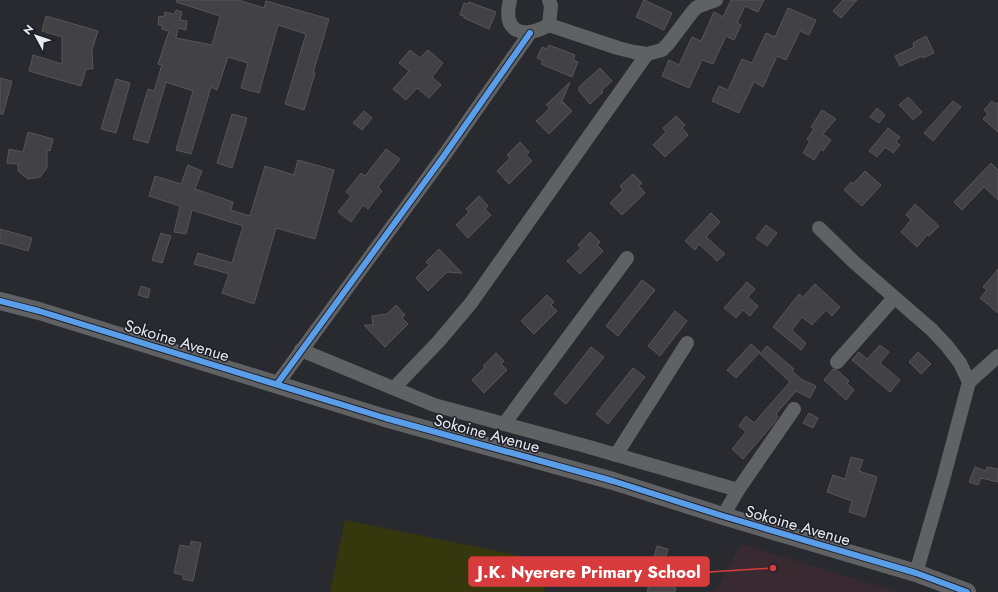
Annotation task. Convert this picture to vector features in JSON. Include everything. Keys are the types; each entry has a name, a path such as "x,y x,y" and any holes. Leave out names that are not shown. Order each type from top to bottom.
{"street":[{"path":"510,0 507,10 514,39 511,61"},
{"path":"549,0 551,6 549,25"},
{"path":"512,27 520,32 530,33 538,31 549,25 618,48 647,54 662,50 697,7 716,0"},
{"path":"277,384 443,156 530,33"},
{"path":"394,388 439,341 471,303 647,54"},
{"path":"819,228 855,263 932,330 960,363 969,382"},
{"path":"504,424 627,258"},
{"path":"838,362 894,298"},
{"name":"Sokoine Avenue","path":"0,300 385,418 613,481 723,516 916,573 967,592"},
{"path":"616,455 687,343"},
{"path":"301,350 434,405 738,490"},
{"path":"916,573 969,382 998,356"},
{"path":"723,516 738,490 794,409"}],"shaded area":[{"path":"345,520 550,562 544,592 330,592"},
{"path":"741,544 898,592 715,592"}],"building":[{"path":"177,0 238,0 264,8 266,1 329,19 304,110 285,104 306,34 278,25 259,93 241,88 248,63 228,57 217,90 211,87 191,154 176,150 193,91 166,82 148,143 133,139 148,89 154,91 162,65 158,64 169,31 162,29 162,25 158,25 159,16 164,17 165,12 174,14 176,10 182,12 180,20 187,21 186,30 178,28 176,38 212,45 220,16 176,2"},
{"path":"644,0 672,13 664,30 636,17"},
{"path":"731,0 764,0 758,12 745,6 737,23 741,25 734,40 726,36 713,64 702,60 689,88 662,76 669,60 679,65 692,37 701,41 714,12 723,17"},
{"path":"843,0 857,0 841,18 833,11"},
{"path":"469,2 496,12 489,29 460,15 464,3 468,4"},
{"path":"788,8 816,20 809,35 800,31 786,60 777,56 763,87 754,82 739,113 712,101 719,86 728,90 742,59 752,63 766,33 775,37"},
{"path":"46,16 98,31 92,50 93,69 86,69 81,86 29,71 33,55 62,64 62,37 42,31"},
{"path":"926,36 934,53 923,58 922,56 900,66 895,56 914,47 913,43"},
{"path":"549,45 575,55 573,60 578,62 572,77 541,64 543,61 537,58 542,47 547,49"},
{"path":"410,50 420,58 428,50 443,63 432,77 441,85 429,98 417,88 406,100 393,89 409,71 399,63"},
{"path":"600,68 612,81 590,104 579,91 579,87"},
{"path":"0,78 12,81 3,114 0,114"},
{"path":"116,79 130,83 116,133 101,129"},
{"path":"570,82 561,104 563,102 572,111 549,134 536,121 550,108 546,105"},
{"path":"908,97 922,112 913,120 899,105"},
{"path":"953,101 961,107 933,141 924,133"},
{"path":"992,101 996,104 998,102 998,132 983,119 988,114 984,110"},
{"path":"877,108 885,115 879,123 870,117"},
{"path":"822,110 836,119 823,134 831,140 823,151 821,149 814,160 803,153 810,141 807,139 814,129 811,127"},
{"path":"364,111 372,118 362,130 353,123"},
{"path":"232,114 247,118 232,168 217,163"},
{"path":"676,116 685,125 682,128 688,135 665,157 653,145 666,132 663,128"},
{"path":"888,128 900,137 896,142 900,145 893,153 885,147 877,157 869,151"},
{"path":"28,132 53,139 50,151 47,150 47,168 40,177 28,179 18,171 18,164 7,163 9,149 23,152"},
{"path":"520,142 529,152 526,155 532,161 509,184 497,171 510,158 507,155"},
{"path":"386,149 400,159 378,187 382,191 368,209 363,205 351,222 338,212 351,196 346,192 361,173 365,176"},
{"path":"298,160 334,170 315,239 276,228 254,304 222,293 229,274 194,264 198,253 232,263 243,226 192,210 186,234 174,232 180,206 149,196 155,176 181,184 188,165 202,171 195,189 233,202 231,210 250,216 265,166 294,175"},
{"path":"991,163 998,170 998,200 984,187 962,210 954,202"},
{"path":"865,171 881,185 862,206 844,190 851,182 853,184"},
{"path":"633,174 642,183 639,186 645,193 622,215 610,203 623,190 620,186"},
{"path":"479,196 488,206 485,209 491,215 468,238 456,225 469,212 466,209"},
{"path":"915,204 939,226 929,236 927,235 917,247 901,232 911,220 906,215"},
{"path":"711,213 720,222 706,237 725,254 717,261 699,244 695,250 685,241"},
{"path":"766,225 777,233 767,246 756,238"},
{"path":"0,229 32,238 28,251 0,243"},
{"path":"590,232 600,242 597,245 603,251 580,274 567,261 581,248 578,245"},
{"path":"161,233 171,236 162,263 152,260"},
{"path":"439,249 462,273 447,272 428,291 416,278 429,265 426,262"},
{"path":"998,269 998,313 980,298 987,290 983,287"},
{"path":"642,280 655,290 618,336 606,326"},
{"path":"747,282 755,289 748,297 758,306 750,316 743,310 736,318 724,308"},
{"path":"815,284 840,307 832,316 826,310 812,325 802,317 792,330 806,343 801,350 773,327 799,294 803,297"},
{"path":"141,286 150,289 148,298 138,295"},
{"path":"547,295 554,302 551,305 557,311 534,334 521,321"},
{"path":"396,305 405,315 402,318 408,324 385,347 364,325 373,325 372,316 387,314"},
{"path":"675,311 687,321 660,356 648,346"},
{"path":"751,344 760,352 736,378 727,370"},
{"path":"880,345 889,352 880,363 900,380 890,392 852,360 859,352 867,359"},
{"path":"767,346 794,369 792,371 801,379 816,386 810,398 796,391 776,414 778,416 775,422 743,459 732,449 746,432 739,426 746,416 754,423 790,382 760,354"},
{"path":"591,347 604,357 566,404 554,394"},
{"path":"918,352 931,364 921,374 909,362"},
{"path":"496,353 504,361 501,364 507,370 484,393 472,380"},
{"path":"633,368 645,377 608,424 596,414"},
{"path":"833,369 837,370 849,381 847,383 854,390 846,400 824,380"},
{"path":"809,413 818,418 813,428 803,423"},
{"path":"851,457 863,460 859,471 877,477 865,517 849,512 852,501 827,492 833,475 845,479"},
{"path":"975,467 986,471 987,467 998,469 998,482 981,478 978,485 969,482"},
{"path":"191,541 201,543 193,581 183,579 183,575 174,573 180,545 190,547"},
{"path":"657,546 668,549 664,564 653,562"},
{"path":"650,582 676,588 675,592 647,592"}],"cycle path":[{"path":"277,384 443,157 530,33"},
{"path":"0,301 39,311 385,418 613,481 723,516 916,573 967,592"}],"place":[{"name":"J.K. Nyerere Primary School","path":"773,568"}]}
